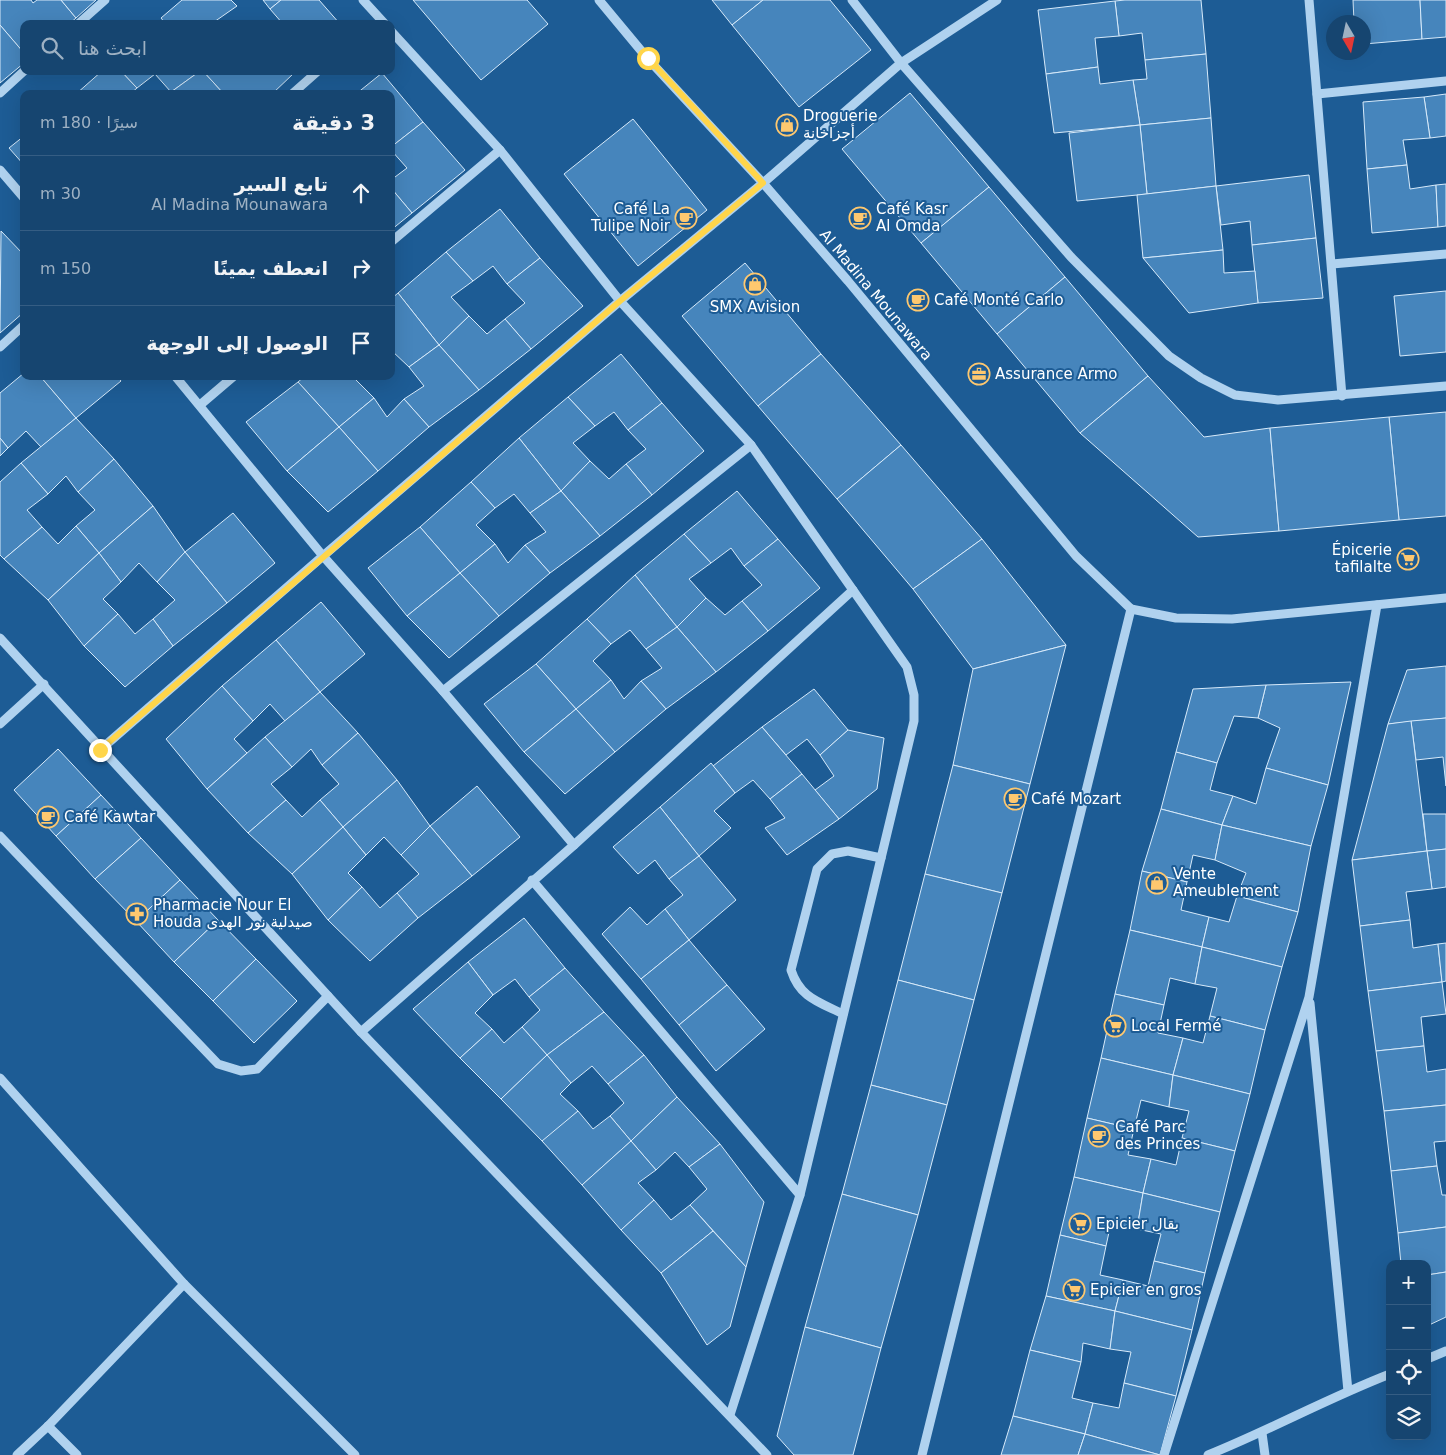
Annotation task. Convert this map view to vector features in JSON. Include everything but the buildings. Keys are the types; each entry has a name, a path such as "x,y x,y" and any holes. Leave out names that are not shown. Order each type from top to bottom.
{"street":[{"path":"82,20 105,0"},
{"path":"364,0 379,20"},
{"name":"Al Madina Mounawara","path":"599,0 648,58 763,183 848,281 1076,556 1131,608"},
{"path":"852,0 901,63 1071,257 1170,356 1201,378 1235,395 1278,400 1446,386"},
{"path":"100,750 620,301 763,183 901,63 997,0"},
{"path":"1309,0 1342,396"},
{"path":"395,35 500,150 620,301 751,445 907,667 914,695 914,721 800,1195 730,1415"},
{"path":"0,93 20,75"},
{"path":"297,90 313,75"},
{"path":"1317,94 1446,81"},
{"path":"395,239 500,150"},
{"path":"0,170 20,193"},
{"path":"1332,264 1446,254"},
{"path":"0,347 20,329"},
{"path":"178,380 323,556 443,691 574,845"},
{"path":"200,405 229,380"},
{"path":"443,691 751,445"},
{"path":"361,1032 574,845 853,590"},
{"path":"922,1455 1131,608 1176,618 1232,619 1446,598"},
{"path":"1164,1455 1309,997 1377,605"},
{"path":"0,638 44,684 100,750 361,1032 767,1455"},
{"path":"0,724 44,684"},
{"path":"0,836 218,1064 241,1071 257,1069 328,996"},
{"path":"843,1014 805,995 796,984 791,970 817,868 832,854 848,851 881,858"},
{"path":"532,880 800,1195"},
{"path":"1309,997 1348,1390"},
{"path":"0,1078 184,1284 355,1455"},
{"path":"17,1455 48,1426 184,1284"},
{"path":"1431,1357 1446,1351"},
{"path":"1208,1455 1262,1433 1348,1390 1386,1376"},
{"path":"48,1426 77,1455"},
{"path":"1262,1433 1265,1455"}],"place":[{"name":"Droguerie أجزاخانة","path":"787,125"},
{"name":"Café La Tulipe Noir","path":"686,218"},
{"name":"Café Kasr Al Omda","path":"860,218"},
{"name":"SMX Avision","path":"755,284"},
{"name":"Café Monté Carlo","path":"918,300"},
{"name":"Assurance Armo","path":"979,374"},
{"name":"Épicerie tafilalte","path":"1408,559"},
{"name":"Café Mozart","path":"1015,799"},
{"name":"Café Kawtar","path":"48,817"},
{"name":"Vente Ameublement","path":"1157,883"},
{"name":"Pharmacie Nour El Houda صيدلية نور الهدى","path":"137,914"},
{"name":"Local Fermé","path":"1115,1026"},
{"name":"Café Parc des Princes","path":"1099,1136"},
{"name":"Epicier بقال","path":"1080,1224"},
{"name":"Epicier en gros","path":"1074,1290"}],"route":[{"path":"100,750 620,301 763,183 648,58"}]}
